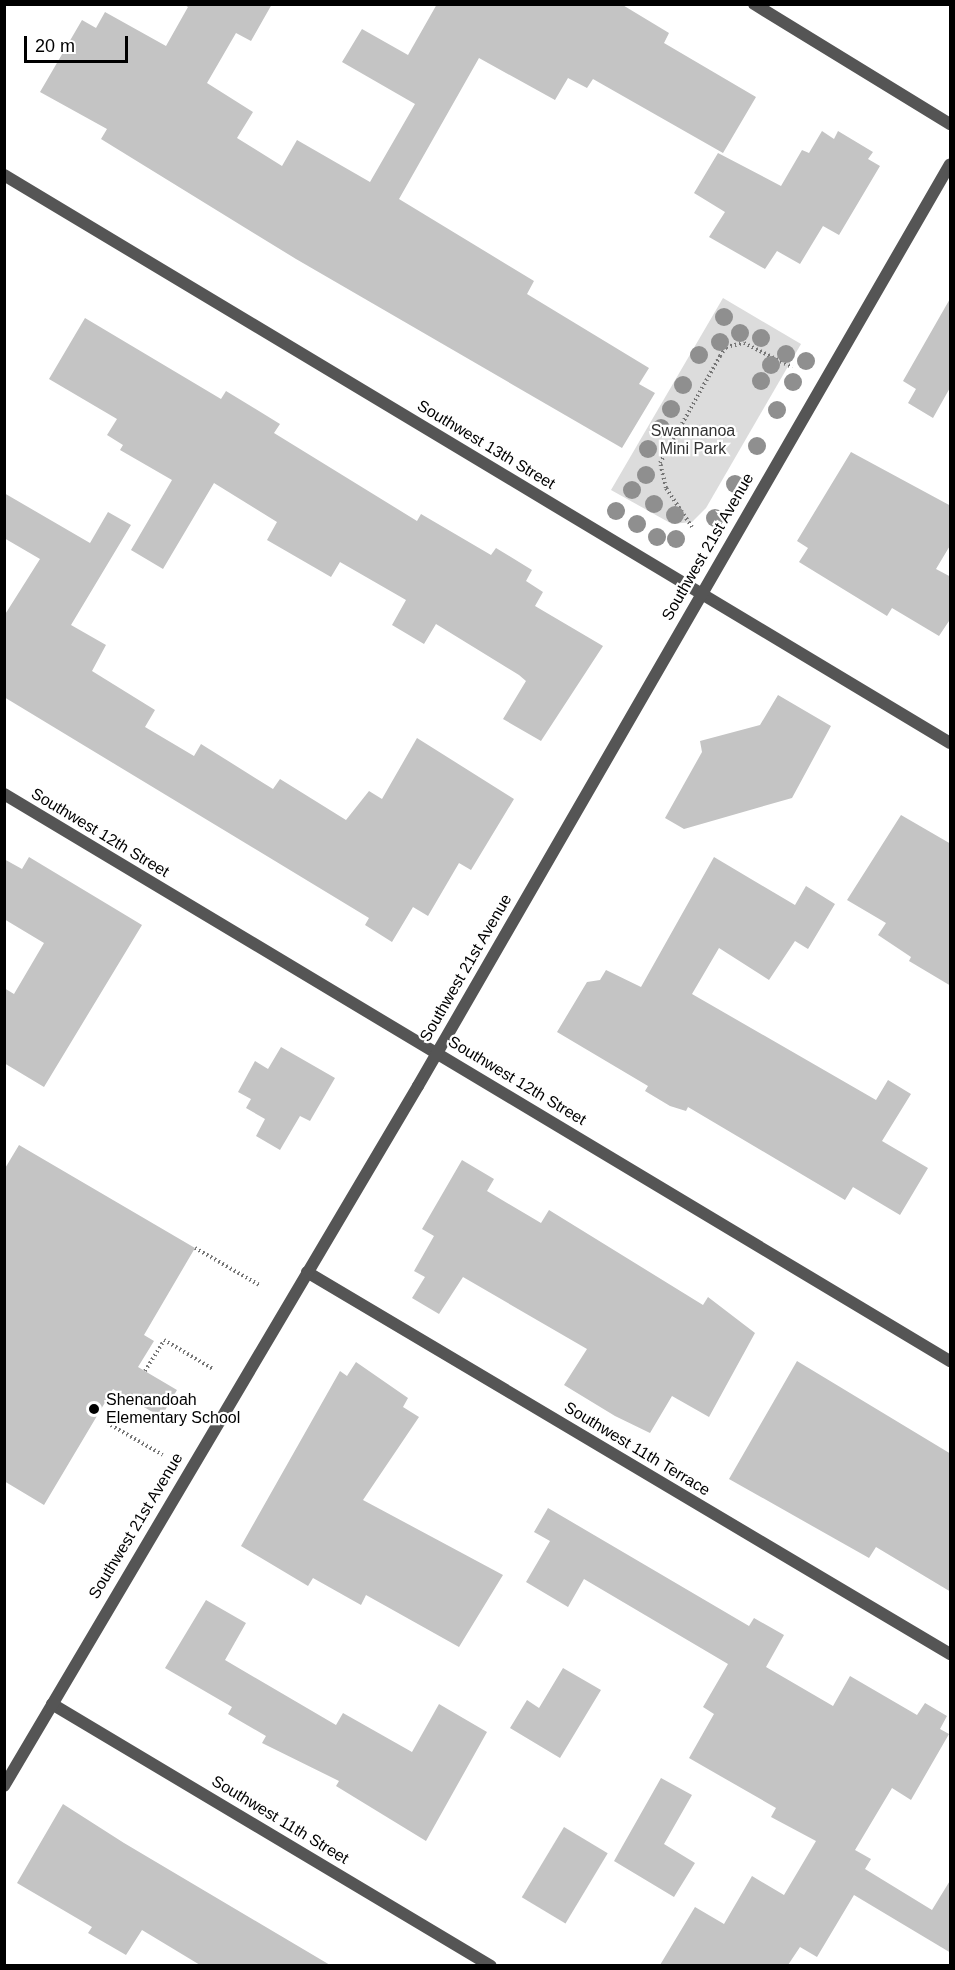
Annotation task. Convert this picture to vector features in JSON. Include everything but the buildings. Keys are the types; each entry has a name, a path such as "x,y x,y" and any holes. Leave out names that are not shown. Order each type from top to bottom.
{"street":[{"path":"754,4 951,124"},
{"name":"Southwest 21st Avenue","path":"4,1786 437,1052 700,593 951,164"},
{"name":"Southwest 13th Street","path":"4,175 951,743"},
{"name":"Southwest 12th Street","path":"4,794 951,1361"},
{"name":"Southwest 11th Terrace","path":"307,1272 951,1654"},
{"name":"Southwest 11th Street","path":"52,1704 491,1965"}],"path":[{"path":"692,527 666,488 660,463 720,356 726,347 744,343 792,368"},
{"path":"195,1248 261,1286"},
{"path":"145,1371 164,1340 213,1369"},
{"path":"108,1423 163,1455"}],"green space":[{"name":"Swannanoa Mini Park","path":"723,298 801,344 706,508 692,522 672,524 611,490"}],"place":[{"name":"Shenandoah Elementary School","path":"94,1409"}]}
